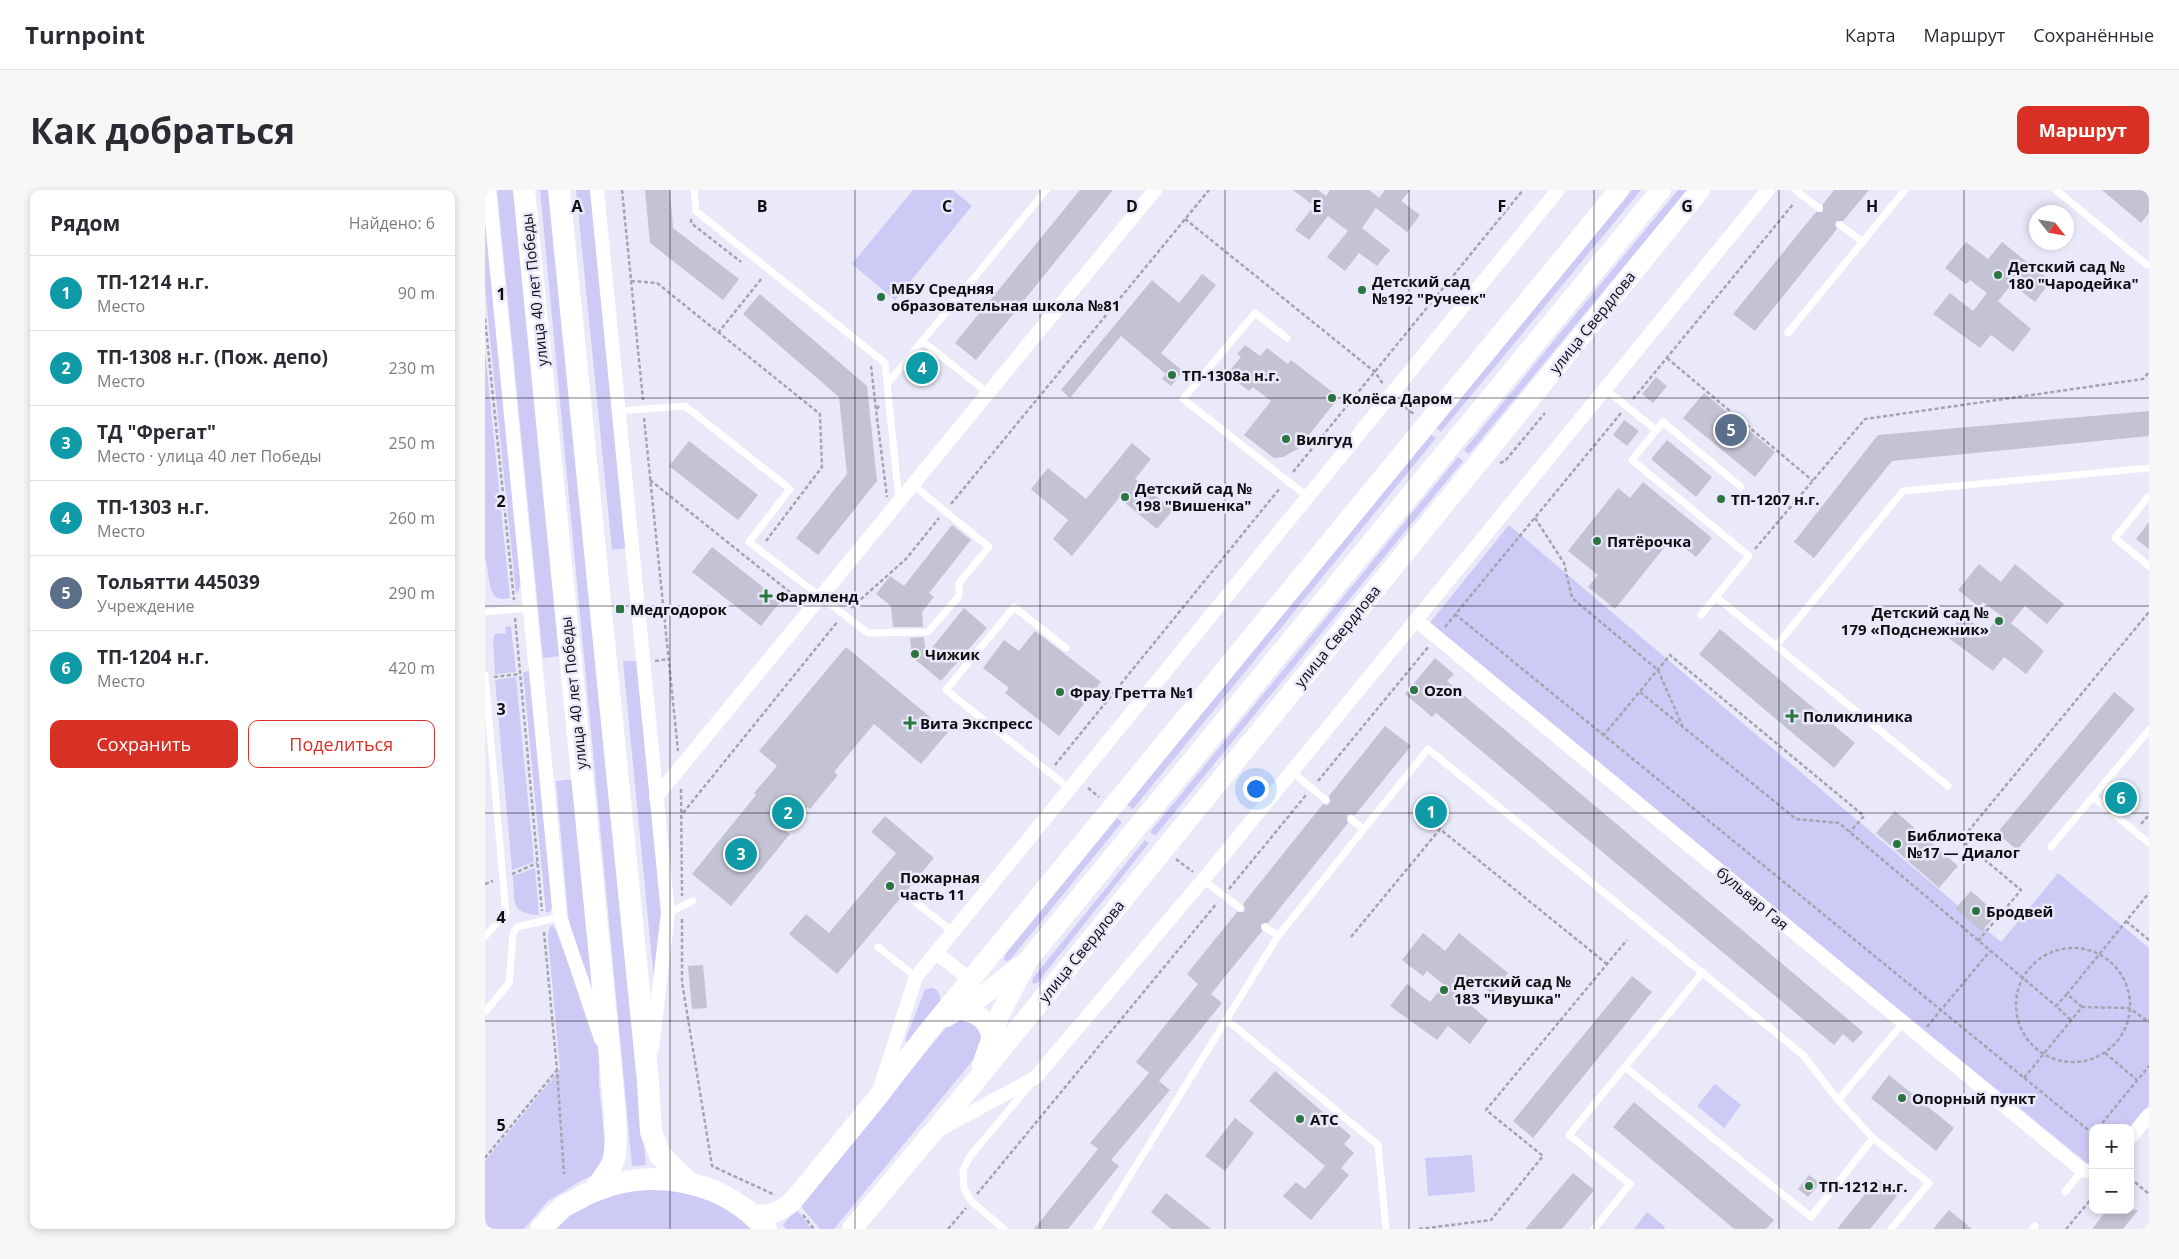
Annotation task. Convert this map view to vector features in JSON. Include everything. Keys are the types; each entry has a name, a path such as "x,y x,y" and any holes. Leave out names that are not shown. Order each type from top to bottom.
{"main road":[{"name":"улица 40 лет Победы","path":"524,190 611,1068 615,1138 614,1157 605,1176 593,1191"},
{"path":"559,190 648,1082 651,1132 660,1155 688,1182"},
{"name":"улица Свердлова","path":"760,1222 768,1215 781,1211 792,1202 877,1098 926,1034 1619,190"},
{"name":"улица Свердлова","path":"974,1083 1011,992 1028,960 1661,190"},
{"name":"улица Свердлова","path":"852,1229 974,1083 1700,190"},
{"name":"улица Свердлова","path":"926,1034 948,1015 979,999 1028,960"},
{"path":"959,1010 970,1011 981,1017 988,1025 992,1037"},
{"path":"541,1229 564,1206 593,1191 621,1182 651,1178 688,1182 724,1195 760,1222"}],"street":[{"path":"489,190 560,917 611,1068"},
{"path":"597,190 668,913 648,1082"},
{"path":"877,1098 916,977 1558,190"},
{"path":"931,1134 1035,1078 1203,880 1769,190"},
{"path":"656,797 893,500 913,485 1151,191"},
{"name":"бульвар Гая","path":"1416,620 1920,1036 2087,1171"},
{"path":"936,953 971,980"},
{"path":"2134,1133 2149,1115"}],"lane":[{"path":"694,190 696,211 885,363 889,394 893,500"},
{"path":"888,383 1046,190"},
{"path":"1788,334 1905,190"},
{"path":"2056,190 2147,265"},
{"path":"1798,192 1819,208"},
{"path":"1840,225 1863,242"},
{"path":"1287,338 1255,313 1183,399 1308,497"},
{"path":"922,341 988,393"},
{"path":"1605,389 1657,430"},
{"path":"619,411 685,406 790,489 749,542 868,633 928,632 959,596 959,583 989,547 913,485"},
{"path":"1701,615 1749,556 1632,460 1663,422 1741,487"},
{"path":"1776,646 1903,491 2149,468"},
{"path":"2149,496 2115,538 2149,566"},
{"path":"1716,597 1948,786"},
{"path":"1066,648 1014,607 946,690 1074,784"},
{"path":"485,612 530,608"},
{"path":"485,676 506,914 485,936"},
{"path":"2051,847 2149,730"},
{"path":"1097,1229 1278,936 1428,749 1803,1055 1873,1138 1929,1183 1891,1229"},
{"path":"1292,772 1327,800"},
{"path":"2093,797 2149,843"},
{"path":"1351,820 1363,830"},
{"path":"1203,880 1240,908"},
{"path":"668,913 693,901"},
{"path":"915,902 953,932"},
{"path":"485,1012 509,983 513,934 517,928 560,917"},
{"path":"1265,927 1278,936"},
{"path":"878,947 916,977"},
{"path":"1594,1229 1630,1184 1569,1135 1703,972"},
{"path":"1227,1020 1378,1146 1386,1229"},
{"path":"1839,1100 1903,1022"},
{"path":"1625,1067 1811,1217 1873,1138"},
{"path":"1004,1229 971,1201 964,1188 963,1170 971,1155 1035,1078"},
{"path":"2065,1192 2087,1171"}],"path":[{"path":"621,190 678,758 685,750"},
{"path":"679,770 682,814 843,615 906,559 1209,190"},
{"path":"948,1229 1667,358 1798,192"},
{"path":"690,215 691,223 748,267"},
{"path":"1185,219 1375,372"},
{"path":"718,332 762,278 755,273"},
{"path":"631,281 657,284 820,414 822,467 766,541 774,547"},
{"path":"485,318 515,610 519,674 557,1070 564,1174"},
{"path":"1667,358 1813,481"},
{"path":"871,364 876,410 893,500"},
{"path":"1749,556 1865,419 2143,379 2149,372"},
{"path":"876,410 889,394"},
{"path":"650,480 803,603 817,594"},
{"path":"1535,518 1564,562 1572,598 1658,670 1684,728"},
{"path":"1978,941 2021,890 1961,840 2149,612"},
{"path":"1455,614 2089,1131"},
{"path":"1603,736 1670,655 1864,816 1850,832"},
{"path":"485,676 519,674"},
{"path":"1640,692 1796,819 1839,823 2071,1020"},
{"path":"1074,784 1106,803"},
{"path":"1351,937 1439,829 1607,964"},
{"path":"1170,855 1203,880"},
{"path":"2056,1006 2149,893"},
{"path":"2126,921 2149,940"},
{"path":"1419,1229 1491,1220 1543,1156 1486,1110 1627,940"},
{"path":"2072,948 2100,953 2121,974 2127,991 2128,1021 2119,1039 2105,1053 2095,1058 2075,1062 2056,1060 2043,1054 2028,1042 2019,1024 2016,1011 2017,992 2023,978 2036,961 2053,951 2072,948"},
{"path":"1920,1036 1990,951"},
{"path":"682,982 712,1166 792,1202"},
{"path":"2067,994 2081,1007 2129,1008 2149,1022"},
{"path":"2024,1078 2081,1007"},
{"path":"2105,1053 2137,1080"},
{"path":"2101,1124 2149,1066"},
{"path":"485,1158 557,1070"},
{"path":"2134,1181 2149,1193"},
{"path":"2066,1229 2089,1202"}],"shaded area":[{"path":"497,190 518,190 563,656 543,658"},
{"path":"540,190 550,190 591,623 646,1165 632,1166"},
{"path":"576,190 594,190 628,548 612,550"},
{"path":"913,190 953,190 972,206 895,300 852,264"},
{"path":"1632,190 1641,190 1441,432 1436,428"},
{"path":"1678,190 1687,190 1469,454 1464,450"},
{"path":"485,206 522,583 516,594 485,289"},
{"path":"485,351 510,598 502,599 496,597 490,587 485,558"},
{"path":"1430,434 1436,438 1133,809 1127,805"},
{"path":"1458,457 1463,461 1155,836 1150,832"},
{"path":"1509,525 2001,942 2058,873 2149,948 2149,1105 2133,1124 2089,1124 2089,1165 1428,625"},
{"path":"511,626 516,672 495,674 493,639 495,634 506,633 505,627"},
{"path":"623,661 640,661 665,904 655,991"},
{"path":"530,671 552,907 550,912 546,913 523,672"},
{"path":"516,677 534,862 512,870 495,680"},
{"path":"576,779 597,1000 569,926 556,781"},
{"path":"1117,818 1122,822 1010,960 1005,961 1005,955"},
{"path":"1145,840 1149,843 1038,982 1034,984 1032,982 1033,978"},
{"path":"535,868 539,915 529,914 518,909 514,899 513,876"},
{"path":"552,925 556,930 599,1045 599,1083 606,1156 594,1175 582,1180 548,1201 524,1229 485,1229 485,1161 560,1069 548,937 549,929"},
{"path":"933,988 938,991 941,1000 907,1042 905,1041 925,989"},
{"path":"954,1018 983,1026 983,1048 834,1229 820,1229 800,1205"},
{"path":"1715,1084 1741,1105 1724,1128 1697,1106"},
{"path":"1472,1155 1475,1192 1428,1196 1425,1158"},
{"path":"644,1184 726,1203 757,1229 551,1229 565,1214"},
{"path":"796,1209 812,1229 786,1229 783,1225"},
{"path":"1647,1212 1665,1227 1664,1229 1634,1229"}],"building":[{"path":"645,190 670,190 673,228 739,279 723,300 650,243"},
{"path":"1080,190 1113,190 976,360 955,343"},
{"path":"1293,190 1318,190 1326,196 1330,190 1369,190 1379,198 1385,190 1410,190 1401,201 1420,215 1407,232 1376,208 1362,228 1390,250 1377,266 1359,253 1345,271 1327,257 1348,231 1328,216 1309,240 1295,230 1314,206"},
{"path":"1834,190 1869,190 1843,221 1836,221 1837,229 1755,331 1733,314 1816,212 1823,212 1823,204"},
{"path":"2102,190 2149,190 2149,213 2141,223"},
{"path":"1966,242 1988,259 2002,242 2051,281 2035,302 2012,284 1998,301 2031,329 2013,352 1991,335 1980,348 1933,314 1950,293 1973,311 1987,293 1970,280 1966,284 1945,268"},
{"path":"1202,274 1216,285 1161,353 1183,371 1171,386 1162,379 1166,374 1121,336 1070,398 1061,390 1152,280 1179,303"},
{"path":"760,294 867,386 877,481 818,555 796,538 847,474 839,397 743,314"},
{"path":"1245,345 1260,356 1267,348 1288,364 1291,360 1339,397 1298,449 1283,457 1274,458 1244,435 1271,401 1253,387 1249,391 1227,374 1241,357 1237,354"},
{"path":"918,356 934,370 926,380 910,367"},
{"path":"1656,377 1667,386 1653,403 1642,394"},
{"path":"1704,393 1775,452 1755,477 1683,418"},
{"path":"2149,411 2149,436 1892,461 1814,558 1794,542 1878,435"},
{"path":"1624,420 1639,431 1627,446 1613,435"},
{"path":"1667,440 1712,477 1696,497 1651,459"},
{"path":"689,441 758,495 738,520 669,466"},
{"path":"1132,443 1151,459 1135,479 1173,510 1157,529 1119,498 1072,556 1053,539 1068,520 1031,489 1048,468 1086,499"},
{"path":"1643,482 1712,538 1696,557 1672,538 1615,609 1588,587 1598,575 1568,551 1618,488 1630,498"},
{"path":"2149,522 2149,549 2136,539"},
{"path":"952,525 971,540 929,593 934,597 922,612 923,627 893,627 891,606 876,594 890,576 904,586"},
{"path":"712,547 781,601 761,626 692,572"},
{"path":"1979,564 2001,582 2015,564 2064,604 2047,624 2025,606 2011,623 2044,651 2026,674 2004,657 1993,671 1946,636 1963,615 1986,633 2000,615 1983,602 1979,607 1958,590"},
{"path":"964,608 987,628 941,681 912,657 910,638 924,637 926,655"},
{"path":"1720,629 1855,743 1834,768 1699,654"},
{"path":"1035,631 1101,682 1059,736 1005,693 1009,688 983,668 1004,640 1019,651"},
{"path":"846,647 948,732 921,764 874,724 834,772 838,775 810,809 807,807 786,831 790,834 731,906 692,874 777,766 759,751"},
{"path":"1435,658 1454,674 1447,681 1863,1032 1853,1043 1843,1034 1834,1045 1436,713 1432,717 1405,694"},
{"path":"2114,692 2135,709 2017,850 1997,833"},
{"path":"1385,726 1411,746 1355,815 1350,814 1347,816 1348,823 1268,923 1261,924 1262,931 1211,994 1222,1003 1159,1081 1170,1090 1111,1160 1119,1166 1068,1229 1034,1229 1098,1149 1090,1143 1149,1073 1136,1062 1198,984 1187,974 1237,912 1244,912 1243,904 1323,804 1327,805 1330,803 1329,796"},
{"path":"2118,787 2133,800 2125,810 2109,797"},
{"path":"1431,797 1445,808 1431,827 1417,816"},
{"path":"1895,811 1958,866 1939,888 1876,833"},
{"name":"Пожарная часть 11","path":"885,816 934,858 837,974 789,934 806,914 829,933 896,853 871,832"},
{"name":"Бродвей","path":"1971,891 1997,914 1982,931 1955,909"},
{"path":"1423,933 1445,951 1459,933 1508,973 1492,994 1469,976 1455,992 1488,1020 1470,1044 1448,1026 1437,1040 1390,1006 1407,984 1430,1002 1444,985 1427,971 1423,976 1402,960"},
{"path":"703,965 707,1008 692,1009 688,966"},
{"path":"1632,976 1652,992 1533,1138 1513,1121"},
{"name":"АТС","path":"1275,1071 1351,1136 1344,1144 1354,1153 1341,1168 1349,1175 1311,1220 1283,1196 1296,1182 1305,1189 1325,1166 1249,1101"},
{"path":"1889,1075 1954,1128 1936,1151 1871,1098"},
{"path":"1634,1102 1774,1220 1766,1229 1734,1229 1613,1127"},
{"path":"1235,1118 1254,1133 1225,1171 1205,1156"},
{"path":"1573,1173 1594,1190 1562,1229 1525,1229"},
{"name":"ТП-1212 н.г.","path":"1809,1175 1820,1183 1808,1197 1798,1189"},
{"path":"1877,1179 1897,1196 1870,1229 1837,1229"},
{"path":"1166,1193 1211,1229 1171,1229 1151,1212"},
{"path":"1949,1210 1972,1229 1933,1229"},
{"path":"2134,1210 2138,1210 2123,1229 2092,1229 2104,1214 2134,1214"}],"place":[{"name":"Детский сад № 180 \"Чародейка\"","path":"1998,275"},
{"name":"Детский сад №192 \"Ручеек\"","path":"1362,290"},
{"name":"МБУ Средняя образовательная школа №81","path":"881,297"},
{"name":"ТП-1303 н.г.","path":"922,368"},
{"name":"ТП-1308а н.г.","path":"1172,375"},
{"name":"Колёса Даром","path":"1332,398"},
{"name":"Тольятти 445039","path":"1731,430"},
{"name":"Вилгуд","path":"1286,439"},
{"name":"Детский сад № 198 \"Вишенка\"","path":"1125,497"},
{"name":"ТП-1207 н.г.","path":"1721,499"},
{"name":"Пятёрочка","path":"1597,541"},
{"name":"Фармленд","path":"766,596"},
{"name":"Медгодорок","path":"620,609"},
{"name":"Детский сад № 179 «Подснежник»","path":"1999,621"},
{"name":"Чижик","path":"915,654"},
{"name":"Ozon","path":"1414,690"},
{"name":"Фрау Гретта №1","path":"1060,692"},
{"name":"Поликлиника","path":"1792,716"},
{"name":"Вита Экспресс","path":"910,723"},
{"name":"ТП-1204 н.г.","path":"2121,798"},
{"name":"ТП-1214 н.г.","path":"1431,812"},
{"name":"ТП-1308 н.г. (Пож. депо)","path":"788,813"},
{"name":"Библиотека №17 — Диалог","path":"1897,844"},
{"name":"ТД \"Фрегат\"","path":"741,854"},
{"name":"Пожарная часть 11","path":"890,886"},
{"name":"Бродвей","path":"1976,911"},
{"name":"Детский сад № 183 \"Ивушка\"","path":"1444,990"},
{"name":"Опорный пункт","path":"1902,1098"},
{"name":"АТС","path":"1300,1119"},
{"name":"ТП-1212 н.г.","path":"1809,1186"}]}
